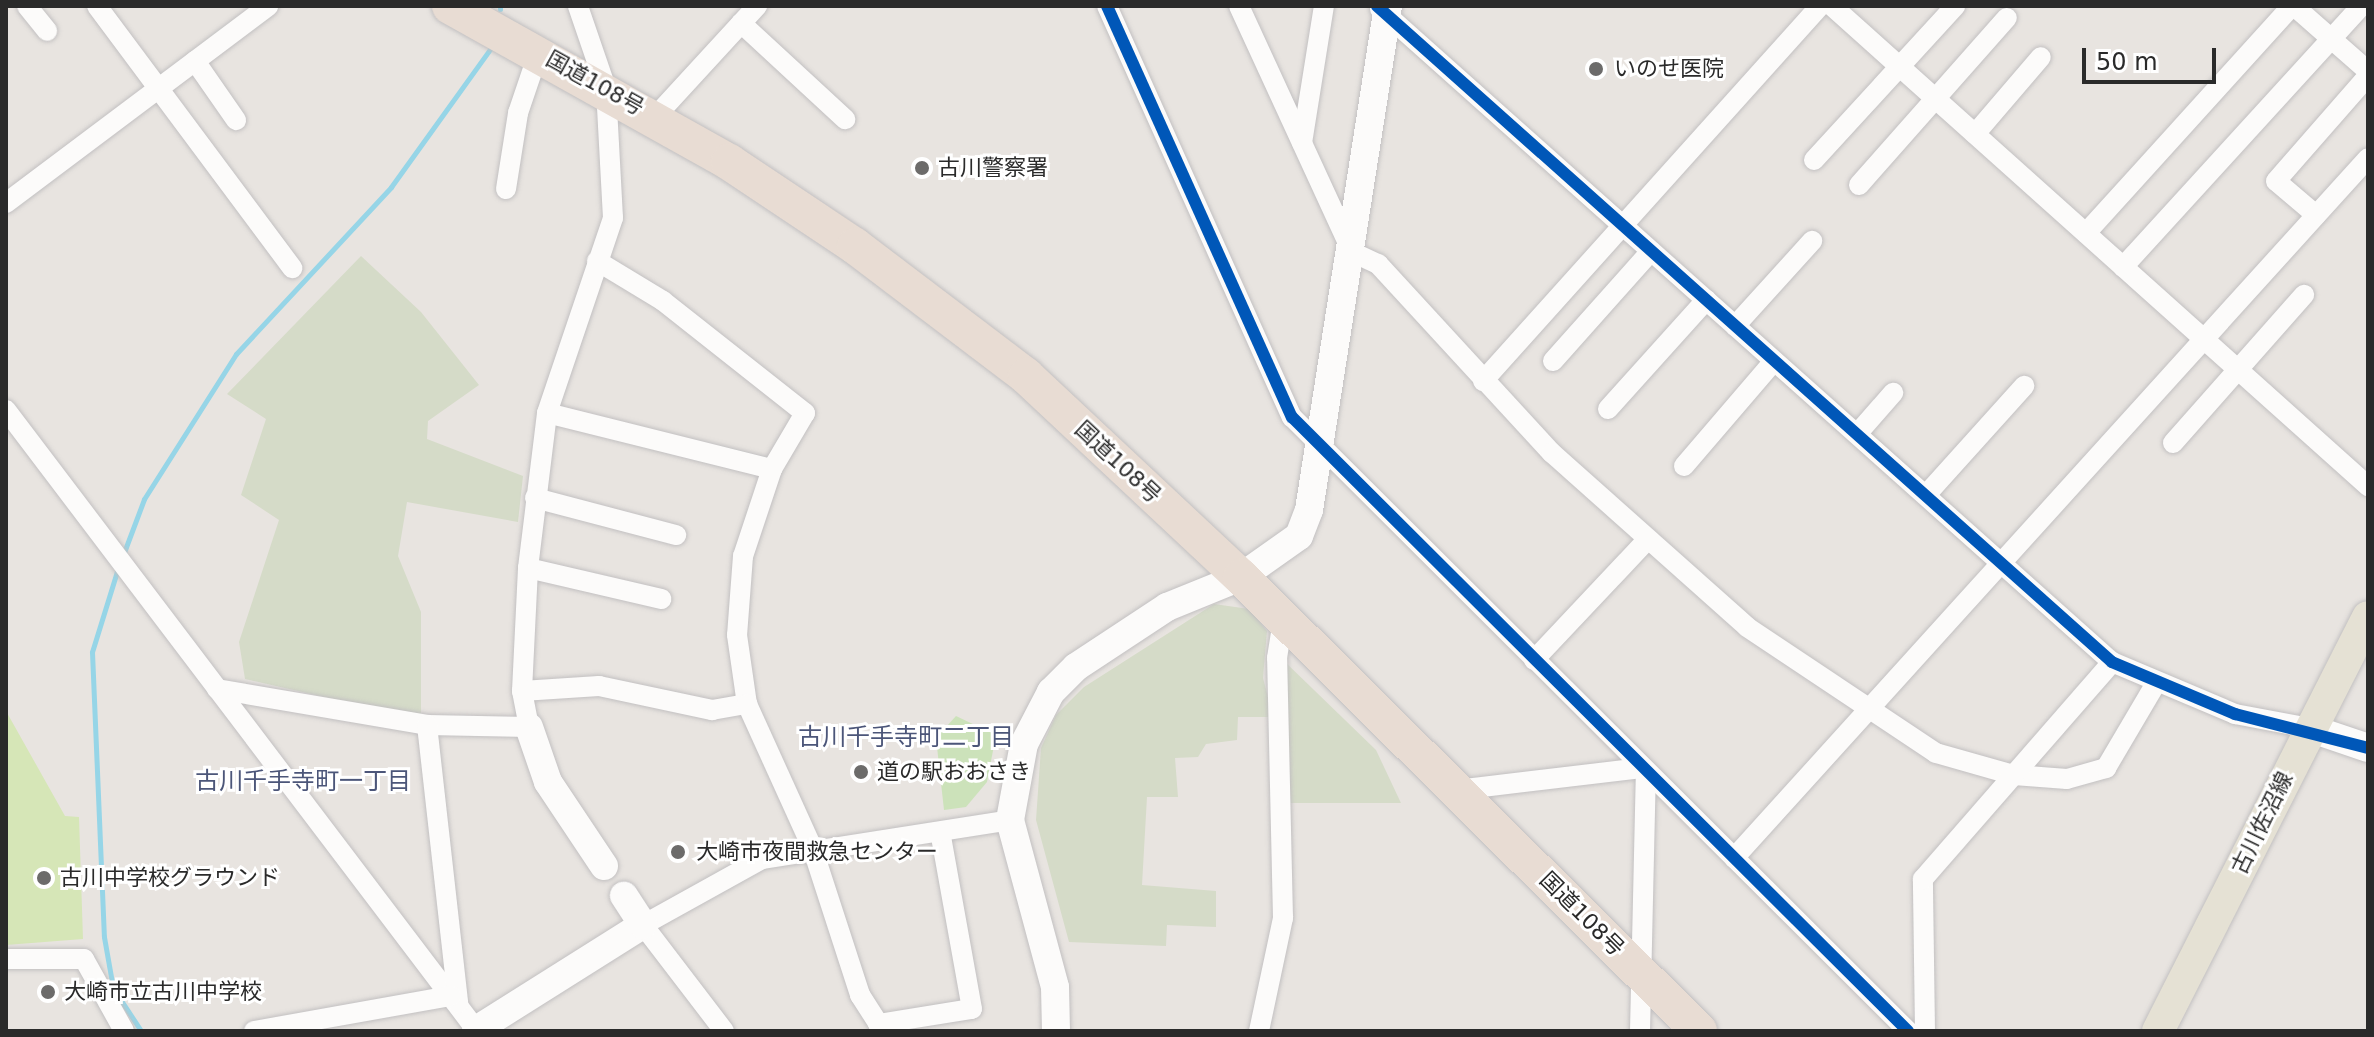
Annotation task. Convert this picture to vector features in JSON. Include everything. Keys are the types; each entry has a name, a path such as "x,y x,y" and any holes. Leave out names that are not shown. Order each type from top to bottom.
{"highway":[{"name":"国道108号","path":"450,6 539,51 655,117 855,246 1026,376 1241,577 1699,1031"}],"main road":[{"name":"古川佐沼線","path":"2158,1031 2309,728 2368,617"}],"street":[{"path":"27,6 47,31"},
{"path":"97,6 292,268"},
{"path":"6,203 268,6"},
{"path":"578,6 606,88 613,218 547,413 528,568 522,691 529,727 548,782 604,866"},
{"path":"655,117 757,6"},
{"path":"1107,6 1292,417 1908,1031"},
{"path":"1239,6 1352,252 1378,264 1483,381 1648,539 1747,627 1810,674 1874,707 1936,753 2014,775 2067,779 2106,768 2156,683"},
{"path":"1302,143 1324,6"},
{"path":"1483,381 1820,6"},
{"path":"1832,6 2368,486"},
{"path":"1814,160 1955,6"},
{"path":"2086,233 2293,6 2368,73 2276,181 2316,215"},
{"path":"2123,267 2361,6"},
{"path":"1384,9 2112,662 2235,714 2309,728 2368,748"},
{"path":"1056,1031 1055,987 1010,820 1024,744 1051,692 1154,615 1241,577 1299,536 1309,510 1316,443 1352,252 1384,9"},
{"path":"1859,185 2007,18"},
{"path":"741,23 845,119"},
{"path":"506,189 518,113 539,51"},
{"path":"1975,134 2041,57"},
{"path":"195,61 236,120"},
{"path":"1734,858 2368,158"},
{"path":"1735,326 1812,241"},
{"path":"1553,361 1651,251"},
{"path":"597,261 663,301 805,413 772,469 743,556 737,635 747,704 812,847 860,995 880,1028 972,1009 940,832"},
{"path":"2173,443 2304,295"},
{"path":"1608,409 1706,300"},
{"path":"1684,466 1774,361"},
{"path":"1926,495 2024,386"},
{"path":"1857,434 1893,393"},
{"path":"6,410 455,1001 472,1031 643,925 762,859 812,847 940,832 1010,820"},
{"path":"547,413 772,469"},
{"path":"535,498 676,535"},
{"path":"1534,660 1648,539"},
{"path":"528,568 661,599"},
{"path":"1259,1031 1283,918 1277,658 1283,619"},
{"path":"1925,1031 1923,879 2112,662"},
{"path":"522,691 599,686 712,710 747,704"},
{"path":"217,689 427,725 529,727"},
{"path":"427,725 455,1001"},
{"path":"1457,790 1644,769"},
{"path":"1640,1031 1644,769"},
{"path":"624,896 724,1031"},
{"path":"6,959 84,959 124,1031"},
{"path":"254,1031 455,1001"}],"green space":[{"path":"361,256 421,312 479,385 428,421 427,439 523,476 518,522 407,502 398,556 421,612 421,719 245,679 239,642 279,520 241,495 266,419 227,394"},
{"path":"1214,604 1249,609 1267,631 1263,678 1273,717 1238,717 1237,740 1206,744 1198,757 1175,758 1178,797 1147,797 1142,885 1216,891 1216,927 1167,925 1166,946 1069,942 1036,820 1041,748 1056,715 1084,687"},
{"path":"1282,659 1376,750 1401,803 1290,803"},
{"name":"古川中学校グラウンド","path":"6,711 65,816 79,817 83,939 6,945"},
{"path":"956,716 996,735 987,782 966,807 944,810 936,738"}],"waterway":[{"path":"123,555 144,499 236,354 391,187 491,48"},
{"path":"118,568 92,652 104,937 113,988 141,1031"}],"cycle path":[{"path":"1107,6 1292,417 1908,1031"},
{"path":"1377,6 2112,662 2235,714 2368,748"}],"place":[{"name":"いのせ医院","path":"1596,69"},
{"name":"古川警察署","path":"922,168"},
{"name":"道の駅おおさき","path":"861,772"},
{"name":"大崎市夜間救急センター","path":"678,852"},
{"name":"古川中学校グラウンド","path":"44,878"},
{"name":"大崎市立古川中学校","path":"48,992"}],"district":[{"name":"古川千手寺町二丁目","path":"906,738"},
{"name":"古川千手寺町一丁目","path":"303,782"}]}
